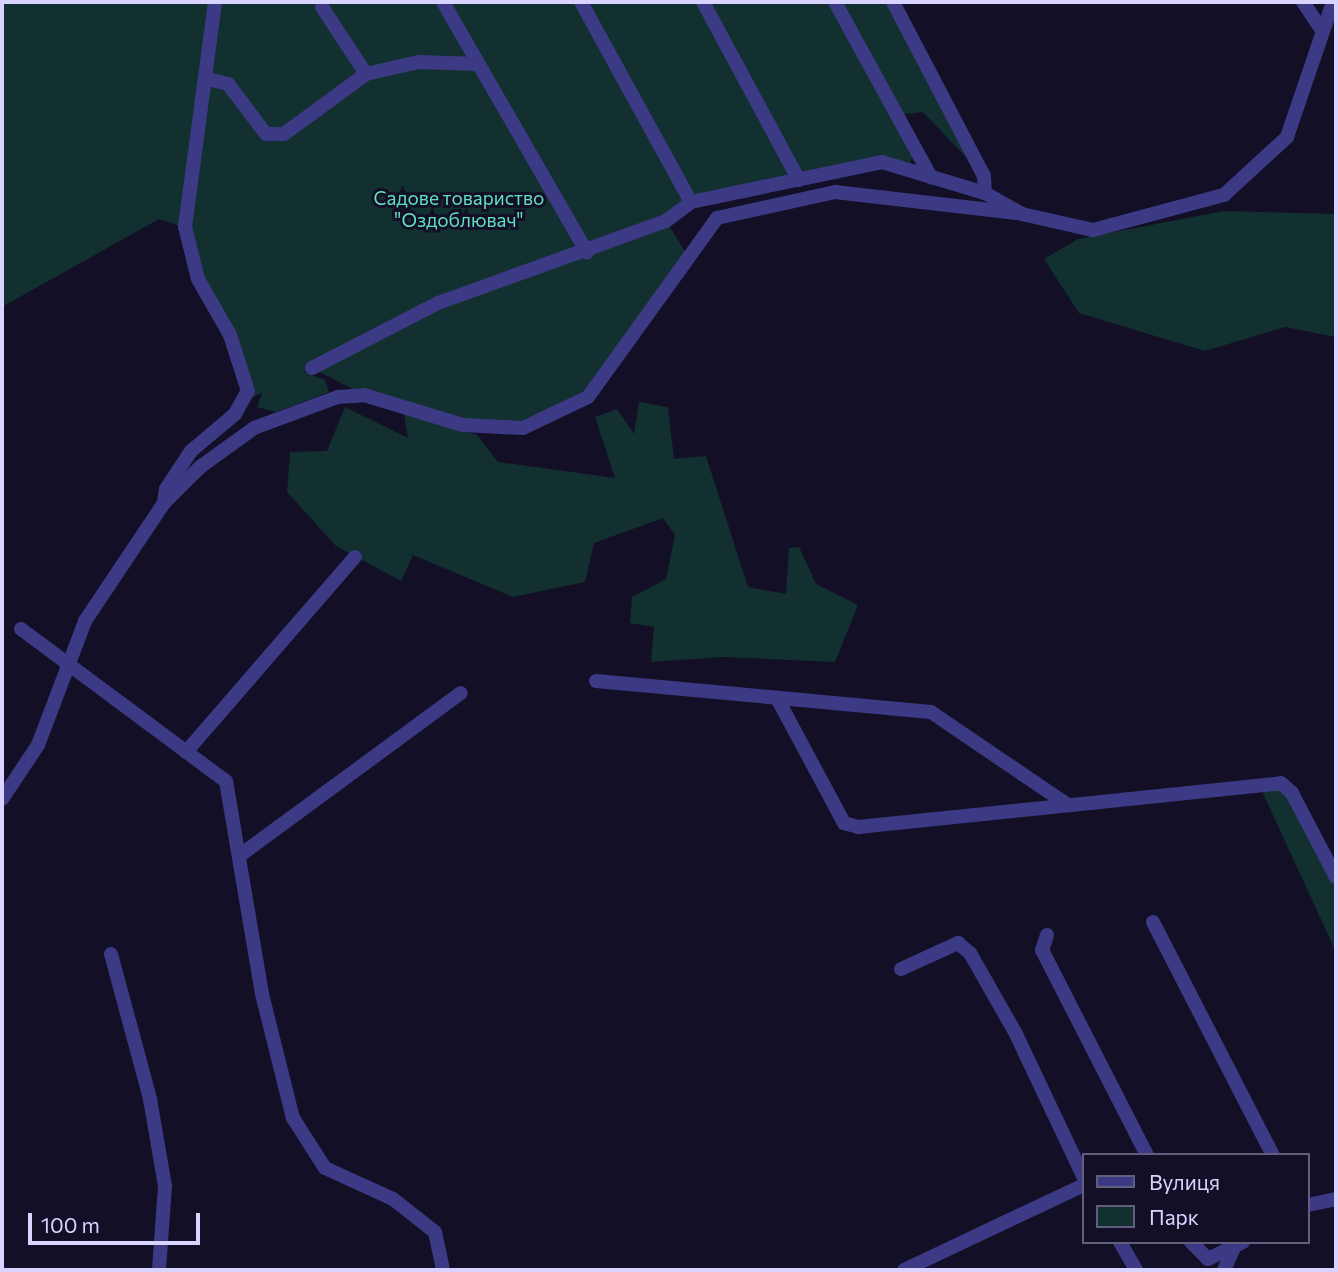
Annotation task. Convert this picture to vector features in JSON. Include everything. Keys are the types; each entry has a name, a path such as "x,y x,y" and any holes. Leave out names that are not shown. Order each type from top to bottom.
{"street":[{"path":"164,503 166,489 191,452 235,414 248,391 230,335 198,279 185,228 208,79 215,2"},
{"path":"443,2 476,64 587,252"},
{"path":"581,2 691,202"},
{"path":"703,2 799,180"},
{"path":"835,2 932,177"},
{"path":"893,2 984,176 985,193"},
{"path":"1303,2 1321,29"},
{"path":"2,799 38,745 85,621 164,503 200,467 239,437 314,403 364,396 463,425 523,428 588,397 717,218 835,192 1022,214 1093,230 1224,195 1287,137 1321,29 1333,2"},
{"path":"323,7 366,74"},
{"path":"208,79 228,84 265,134 285,134 366,74 419,62 476,64"},
{"path":"312,368 438,303 587,252 666,221 691,202 882,162 985,193 1022,214"},
{"path":"186,752 355,557"},
{"path":"21,629 226,781 262,995 293,1118 325,1168 393,1199 435,1232 443,1270"},
{"path":"596,681 931,712 1068,805"},
{"path":"239,856 461,693"},
{"path":"777,698 844,823 858,827 1281,783 1292,793 1336,877"},
{"path":"1153,922 1272,1153"},
{"path":"1047,935 1042,950 1145,1153"},
{"path":"901,969 958,943 970,953 1016,1034 1082,1174"},
{"path":"111,954 148,1087 165,1186 159,1270"},
{"path":"904,1270 1082,1186"},
{"path":"1310,1205 1336,1199"},
{"path":"1121,1244 1136,1270"},
{"path":"1193,1244 1208,1258 1238,1245"},
{"path":"1224,1270 1238,1245"}],"green space":[{"name":"Садове товариство \"Оздоблювач\"","path":"2,2 893,2 984,176 923,112 897,115 915,149 909,167 882,162 691,202 666,221 689,258 588,397 523,428 463,425 364,395 312,368 304,372 325,380 329,392 276,412 257,407 262,393 244,401 248,391 198,279 185,228 159,219 2,307"},
{"path":"1224,211 1336,214 1336,337 1285,327 1205,351 1079,313 1044,259 1078,239"},
{"path":"639,402 668,407 674,459 706,456 748,587 786,594 789,548 799,547 816,584 858,605 835,662 724,657 651,662 654,627 630,623 632,597 666,579 675,535 663,518 594,543 585,582 513,597 413,555 401,581 336,546 287,492 290,452 327,451 345,407 408,438 404,414 477,435 498,462 615,478 595,417 617,409 634,434"},
{"path":"1290,782 1336,875 1336,952 1261,789"}]}
